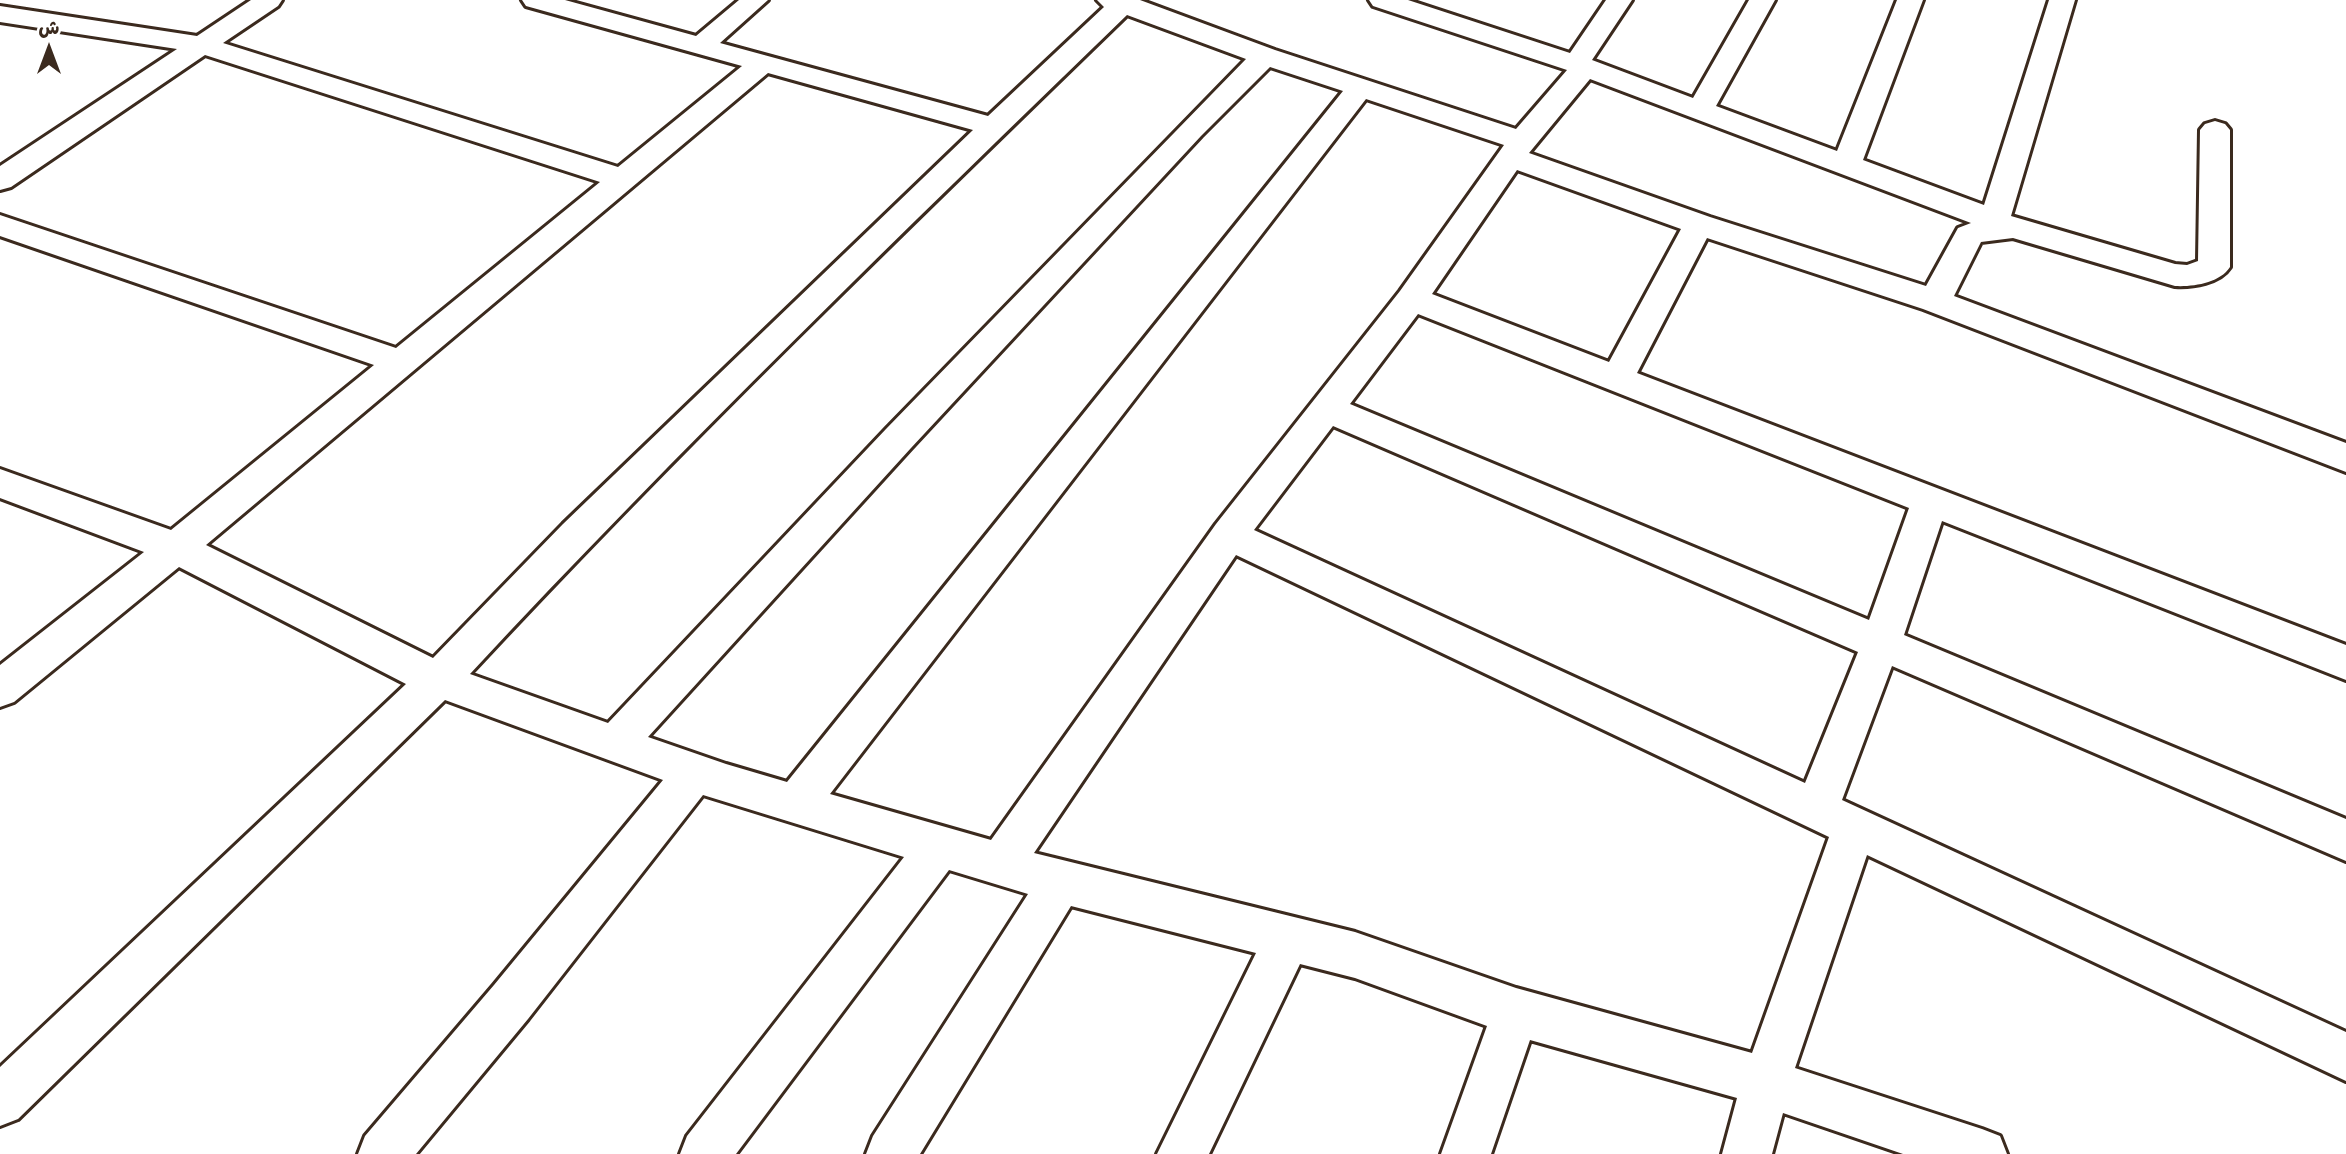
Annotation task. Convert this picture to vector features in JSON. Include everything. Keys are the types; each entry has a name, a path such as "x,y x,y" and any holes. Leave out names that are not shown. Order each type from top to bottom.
{"street":[{"path":"0,180 269,0"},
{"path":"535,0 570,4 700,46 994,127"},
{"path":"700,46 755,0"},
{"path":"1382,0 1457,11 1581,66 2004,225 2175,275 2203,273 2214,267 2215,130"},
{"path":"1001,863 1229,535 1412,299 1516,149 1581,66 1619,0"},
{"path":"1700,110 1762,0"},
{"path":"1846,165 1910,0"},
{"path":"2004,225 2062,0"},
{"path":"0,1101 438,681 576,535 1120,1 1265,56 1361,87 1699,224 1935,301 2346,458"},
{"path":"0,14 202,45 622,179"},
{"path":"615,744 856,481 1145,181 1227,91 1265,56"},
{"path":"0,689 176,548 763,63"},
{"path":"797,803 1361,87"},
{"path":"1617,379 1699,224"},
{"path":"0,225 401,362"},
{"path":"1935,301 1969,235 2004,225"},
{"path":"1412,299 2346,663"},
{"path":"1327,409 2346,840"},
{"path":"0,483 176,548 438,681 695,773 1061,882 1355,955 1516,1012 1766,1082 1822,1103 1982,1154"},
{"path":"1747,1154 1881,643 1930,500"},
{"path":"1229,535 2346,1057"},
{"path":"383,1154 511,1002 695,773"},
{"path":"705,1154 940,846"},
{"path":"891,1154 1061,882"},
{"path":"1182,1154 1287,938"},
{"path":"1466,1154 1516,1012"}]}
